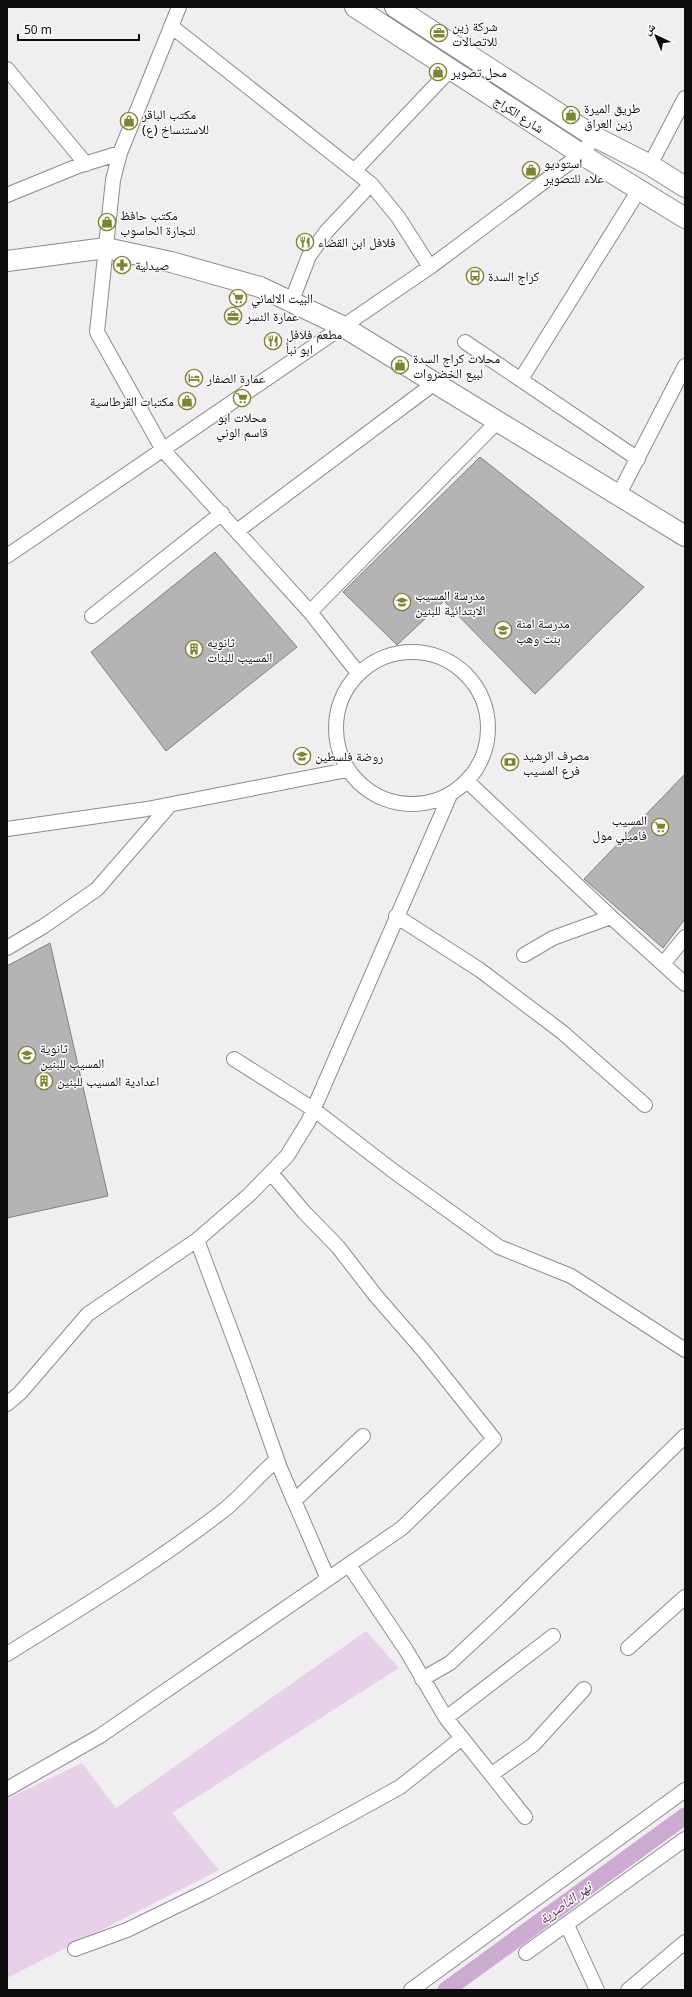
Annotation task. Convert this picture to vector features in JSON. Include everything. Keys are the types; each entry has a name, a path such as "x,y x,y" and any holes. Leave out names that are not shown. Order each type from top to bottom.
{"street":[{"path":"179,7 120,153 113,180 97,332 163,450 222,513 310,612 358,673"},
{"name":"شارع الكراج","path":"355,7 581,154 685,218"},
{"name":"شارع الكراج","path":"395,7 594,137 650,165 685,187"},
{"path":"171,26 371,184 398,216 430,267"},
{"path":"7,69 86,164"},
{"path":"355,170 450,70"},
{"path":"650,165 685,98"},
{"path":"7,556 430,267 581,154 594,137"},
{"path":"7,195 86,164 120,153"},
{"path":"292,300 308,256 326,232 371,184"},
{"path":"521,379 638,190"},
{"path":"7,261 106,248 171,262 260,287 292,300 342,326 436,382 618,496 685,536"},
{"path":"465,342 638,459"},
{"path":"618,496 685,366"},
{"path":"237,531 436,382"},
{"path":"310,612 498,421"},
{"path":"92,616 222,513"},
{"path":"406,651 432,654 456,664 475,683 486,707 488,733 482,759 467,781 450,795 432,802 413,805 393,802 376,796 360,784 347,770 338,751 335,730 337,716 345,690 358,673 380,658 406,651"},
{"path":"7,829 170,805 347,770"},
{"path":"467,781 611,917 685,984"},
{"path":"7,1404 20,1393 88,1314 197,1240 249,1196 287,1156 308,1122 396,916 450,795"},
{"path":"7,948 44,926 97,889 170,805"},
{"path":"396,916 480,970 562,1032 645,1105"},
{"path":"524,955 553,938 611,917"},
{"path":"663,964 685,937"},
{"path":"234,1059 313,1110 392,1170 499,1246 571,1276 685,1350"},
{"path":"7,1789 100,1736 402,1528 494,1439 423,1350 376,1296 338,1247 304,1212 271,1173"},
{"path":"197,1240 246,1371 277,1460 328,1579"},
{"path":"294,1502 363,1436"},
{"path":"422,1679 450,1664 685,1436"},
{"path":"7,1654 106,1592 182,1541 226,1509 277,1460"},
{"path":"349,1565 446,1718 525,1817"},
{"path":"628,1648 685,1597"},
{"path":"446,1718 553,1636"},
{"path":"492,1774 533,1746 584,1689"},
{"path":"75,1949 128,1930 207,1891 328,1827 400,1787 462,1738"},
{"path":"411,1990 685,1790"},
{"path":"526,1953 685,1839"},
{"path":"567,1925 597,1990"},
{"path":"628,1990 685,1942"}],"shaded area":[{"path":"366,1631 399,1668 172,1813 219,1870 7,1978 7,1799 82,1763 116,1808"}],"building":[{"path":"480,457 644,587 535,694 444,601 397,645 343,592"},
{"name":"ثانويه المسيب للبنات","path":"215,552 297,647 166,751 91,652"},
{"name":"المسيب فاميلي مول","path":"685,774 685,919 663,948 584,879"},
{"name":"اعدادية المسيب للبنين","path":"50,943 108,1196 7,1218 7,966"}],"waterway":[{"name":"نهر الناصرية","path":"446,1990 685,1816"}],"place":[{"name":"شركة زين للاتصالات","path":"439,33"},
{"name":"محل تصوير","path":"438,72"},
{"name":"طريق الميرة زين العراق","path":"571,115"},
{"name":"مكتب الباقر (ع) للاستنساخ","path":"129,121"},
{"name":"استوديو علاء للتصوير","path":"531,170"},
{"name":"مكتب حافظ لتجارة الحاسوب","path":"107,222"},
{"name":"فلافل ابن القضاء","path":"305,242"},
{"name":"صيدلية","path":"122,265"},
{"name":"كراج السدة","path":"475,276"},
{"name":"البيت الالماني","path":"238,298"},
{"name":"عمارة النسر","path":"233,316"},
{"name":"مطعم فلافل ابو نبأ","path":"273,341"},
{"name":"محلات كراج السدة لبيع الخضروات","path":"400,365"},
{"name":"عمارة الصفار","path":"194,378"},
{"name":"محلات ابو قاسم الوني","path":"242,398"},
{"name":"مكتبات القرطاسية","path":"187,401"},
{"name":"مدرسة المسيب الابتدائية للبنين","path":"402,602"},
{"name":"مدرسة امنة بنت وهب","path":"503,630"},
{"name":"ثانويه المسيب للبنات","path":"194,649"},
{"name":"روضة فلسطين","path":"302,756"},
{"name":"مصرف الرشيد فرع المسيب","path":"510,762"},
{"name":"المسيب فاميلي مول","path":"660,827"},
{"name":"ثانوية المسيب للبنين","path":"27,1055"},
{"name":"اعدادية المسيب للبنين","path":"44,1081"}]}
